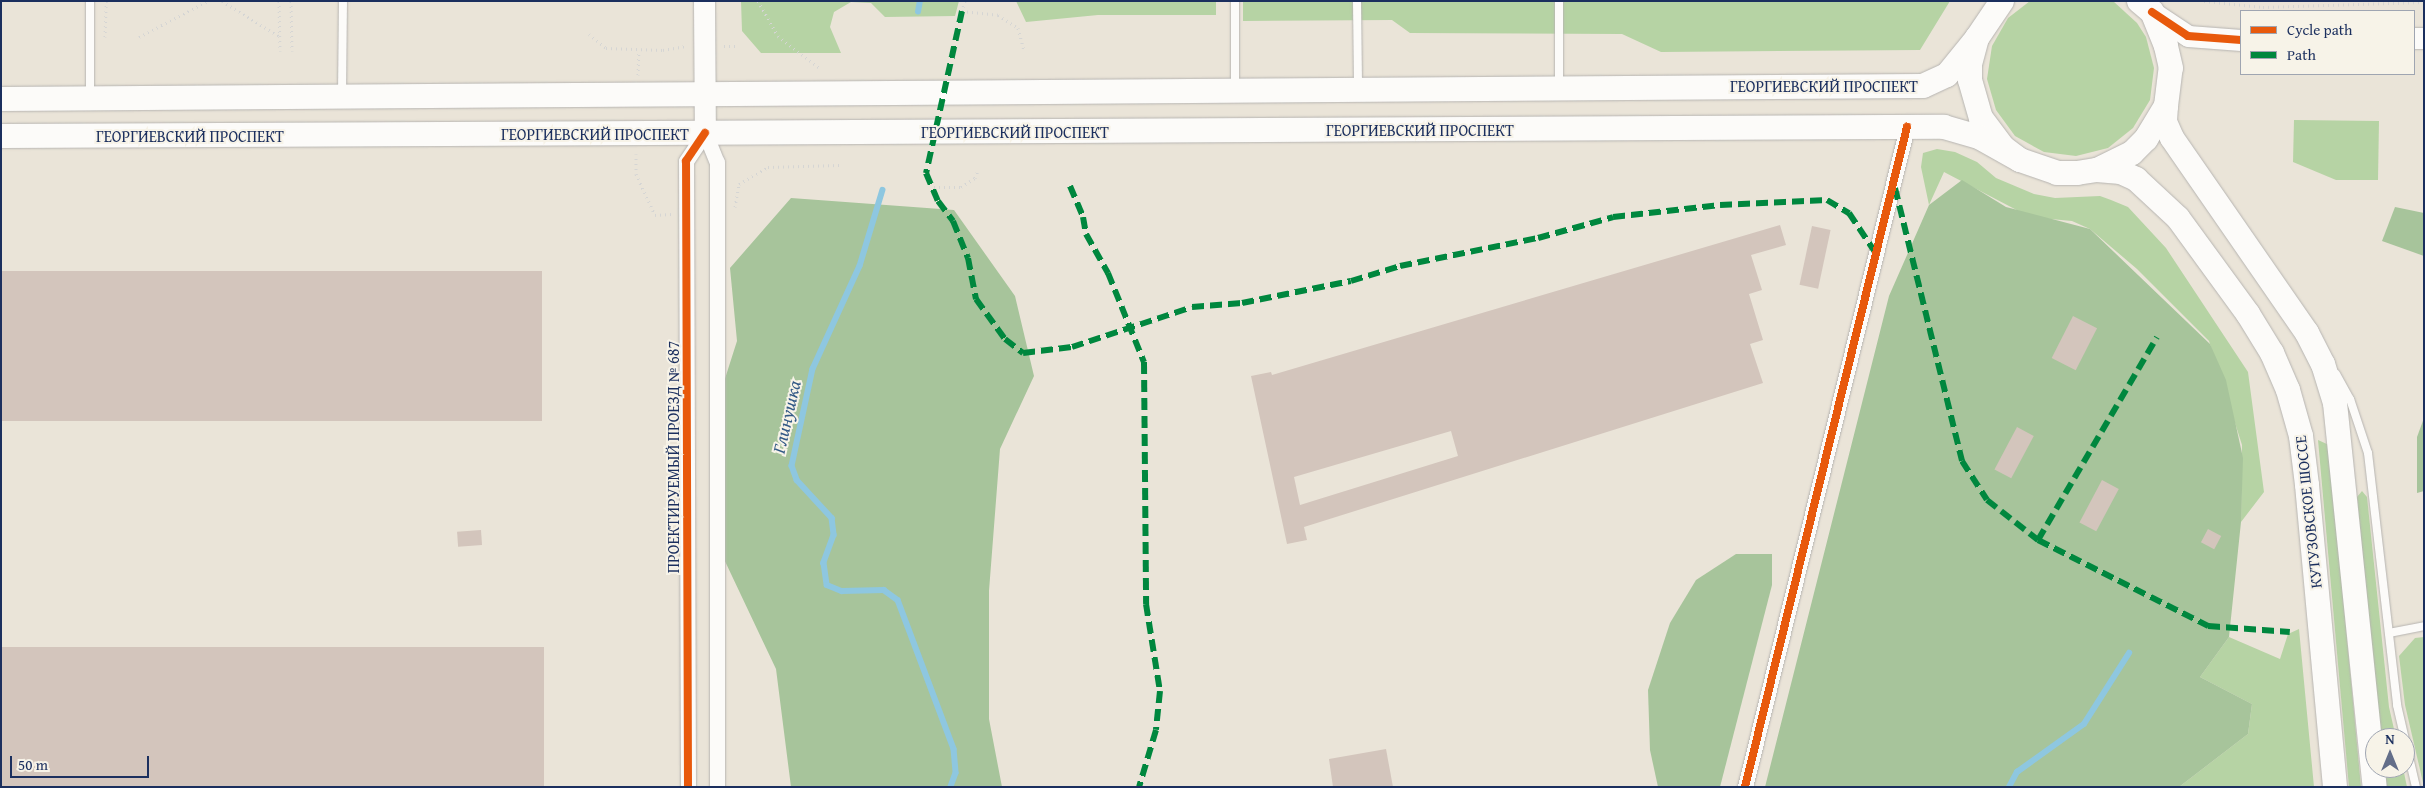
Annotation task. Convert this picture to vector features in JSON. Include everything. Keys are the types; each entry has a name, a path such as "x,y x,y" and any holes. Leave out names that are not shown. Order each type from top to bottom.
{"main road":[{"path":"1998,3 1977,38 1970,73 1974,100 1991,134 2020,160"},
{"path":"2146,7 2166,46 2171,68 2165,122 2172,138 2307,333 2328,380 2341,436 2375,787"},
{"name":"ГЕОРГИЕВСКИЙ ПРОСПЕКТ","path":"1,99 1923,86 1948,75 1977,38"},
{"path":"2097,170 2116,163 2146,139 2166,106"},
{"name":"ГЕОРГИЕВСКИЙ ПРОСПЕКТ","path":"1,136 1907,127 1954,128 2020,160 2057,173 2097,170"},
{"name":"КУТУЗОВСКОЕ ШОССЕ","path":"2097,170 2121,172 2136,179 2178,218 2248,314 2272,353 2288,390 2301,436 2307,485 2335,787"}],"street":[{"path":"704,1 705,133 717,162 717,787"},
{"path":"2146,7 2188,36 2215,40 2240,40"},
{"path":"2171,68 2179,53 2191,45 2215,40"},
{"path":"1745,787 1907,127"},
{"name":"ПРОЕКТИРУЕМЫЙ ПРОЕЗД № 687","path":"688,787 686,161 705,133"}],"lane":[{"path":"90,1 90,97"},
{"path":"342,97 343,1"},
{"path":"1234,1 1234,92"},
{"path":"1357,1 1358,90"},
{"path":"1559,1 1559,89"},
{"path":"2307,333 2350,399 2368,453 2397,705 2416,787"},
{"path":"2389,633 2424,626"}],"path":[{"path":"105,37 106,1"},
{"path":"139,37 208,1"},
{"path":"222,1 280,37"},
{"path":"279,1 280,51"},
{"path":"291,1 292,51"},
{"path":"758,1 778,36 821,69"},
{"path":"965,1 962,11 998,15 1018,28 1024,50"},
{"path":"2204,1 2263,7 2424,2"},
{"path":"589,34 606,48 663,50 704,46 738,46"},
{"path":"934,187 961,187 975,178 978,170"}],"green space":[{"path":"741,1 959,1 955,16 885,17 871,3 851,2 834,12 830,27 841,53 761,53 742,31"},
{"path":"1016,1 1216,1 1216,15 1098,15 1026,22"},
{"path":"1243,1 1950,1 1920,50 1661,52 1622,34 1410,33 1392,20 1243,21"},
{"path":"2030,1 2113,1 2137,23 2146,37 2154,68 2150,100 2133,128 2108,148 2076,156 2044,152 2015,136 1996,110 1987,79 1992,46 2008,18"},
{"path":"2294,120 2379,121 2378,180 2336,180 2293,162"},
{"path":"1937,149 1955,152 1977,162 1996,178 2034,194 2055,198 2100,196 2128,207 2166,248 2248,372 2264,492 2241,522 2242,445 2209,341 2137,269 2090,229 2072,221 2030,217 1944,172 1929,205 1921,167 1923,153"},
{"path":"1962,180 2006,207 2090,229 2210,344 2226,380 2243,458 2241,522 2229,637 2200,677 2252,704 2248,734 2179,787 1765,787 1889,296 1929,205"},
{"path":"791,198 954,210 1015,296 1034,376 1000,449 989,591 989,719 1002,787 791,787 776,669 723,557 722,388 737,341 730,268"},
{"path":"2395,207 2424,213 2424,256 2382,241"},
{"path":"2424,418 2424,491 2417,493 2417,437"},
{"path":"2318,440 2329,445 2361,787 2349,787"},
{"path":"2362,491 2367,497 2389,707 2394,728 2380,728 2357,497"},
{"path":"1736,554 1772,554 1772,585 1720,787 1658,787 1650,750 1648,690 1670,623 1696,580"},
{"path":"2299,629 2314,787 2179,787 2248,734 2252,704 2200,677 2229,637 2280,659 2288,634"},
{"path":"2424,637 2424,787 2415,748 2415,728 2410,728 2405,705 2399,656 2415,638"},
{"path":"2385,778 2405,778 2407,787 2385,787"}],"building":[{"path":"1780,225 1786,245 1751,255 1762,290 1749,294 1763,340 1750,344 1763,383 1304,527 1307,540 1287,544 1251,376 1271,372 1272,375","holes":["1451,431 1458,456 1300,505 1294,477"]},
{"path":"1812,226 1831,230 1818,289 1800,285"},
{"path":"1,271 542,271 542,421 1,421"},
{"path":"2073,316 2097,328 2076,370 2052,358"},
{"path":"2017,427 2034,436 2011,478 1994,469"},
{"path":"2102,480 2119,489 2096,531 2079,522"},
{"path":"2208,529 2221,536 2214,549 2201,542"},
{"path":"481,530 482,545 458,547 457,532"},
{"path":"1,647 544,647 544,787 1,787"},
{"path":"1386,749 1393,787 1333,787 1329,759"}],"waterway":[{"name":"Глинушка","path":"918,12 920,1"},
{"name":"Глинушка","path":"883,190 860,266 813,369 792,466 797,480 832,518 834,535 824,563 827,585 842,591 884,590 898,600 954,749 956,773 951,787"},
{"path":"2009,787 2017,772 2084,724 2129,653"}],"marked path":[{"path":"962,11 926,173 938,201 953,221 968,258 976,299 1005,339 1023,353 1072,347 1192,307 1242,303 1351,281 1400,266 1538,238 1613,217 1720,205 1827,200 1849,213 1877,255"},
{"path":"1070,186 1083,217 1086,234 1108,273 1144,362 1146,604 1160,691 1156,730 1139,787"},
{"path":"1895,188 1962,461 1987,500 2038,540 2208,626 2290,632"},
{"path":"2038,540 2157,337"}],"cycle path":[{"path":"2152,12 2188,36 2240,40"},
{"path":"1745,787 1907,127"},
{"path":"688,787 686,161 705,133"}]}
